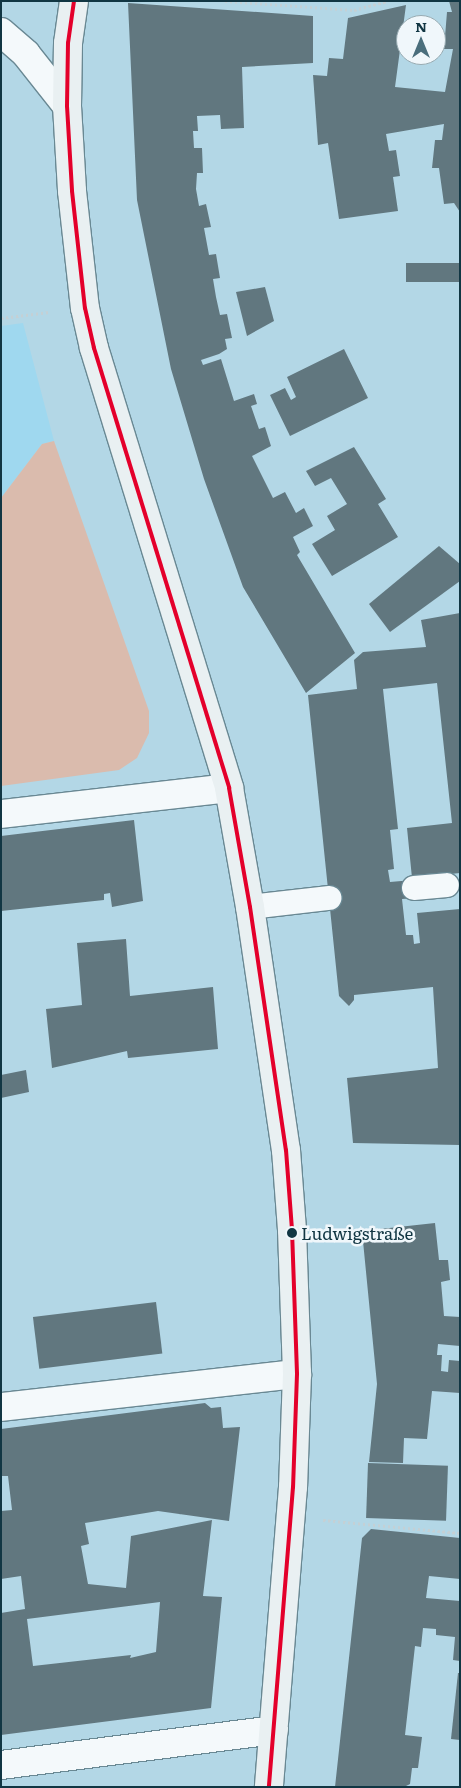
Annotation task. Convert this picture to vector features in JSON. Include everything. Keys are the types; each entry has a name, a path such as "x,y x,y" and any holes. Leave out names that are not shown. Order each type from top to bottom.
{"main road":[{"path":"74,1 68,43 67,106 72,191 85,308 94,348 229,788 250,907 286,1150 293,1247 297,1374 290,1517 269,1787"}],"street":[{"path":"1,32 26,54 67,106"},
{"path":"1,814 229,788"},
{"path":"1,1408 297,1374"},
{"path":"1,1765 274,1730"}],"lane":[{"path":"414,888 447,885"},
{"path":"250,907 329,898"}],"path":[{"path":"225,1 354,10 388,1"},
{"path":"1,318 85,308"},
{"path":"290,1517 376,1523 460,1533"}],"shaded area":[{"path":"23,323 54,441 42,444 1,498 1,326"},
{"path":"54,441 149,711 149,733 137,758 119,770 1,786 1,498 42,444"}],"building":[{"path":"449,1 460,1 460,212 454,203 444,204 439,168 432,168 435,140 442,140 444,124 386,134 389,151 396,150 400,176 393,177 398,211 339,219 328,143 318,145 313,75 327,76 329,58 343,59 348,18 406,5 405,15 396,15 396,65 398,65 395,87 445,92 453,49 446,49 447,12 452,12"},
{"path":"128,3 313,16 313,63 242,67 244,128 221,129 220,115 197,116 198,131 193,131 194,148 202,148 203,173 197,173 196,189 199,206 206,204 211,227 204,228 209,255 216,254 220,278 213,279 216,297 220,315 227,314 232,338 225,339 227,349 201,360 203,365 221,359 234,401 254,394 257,404 251,406 259,429 265,427 271,446 252,456 273,498 285,492 296,513 304,508 313,526 293,537 300,552 297,555 355,653 306,693 243,587 204,479 171,369 137,200"},
{"path":"406,263 460,263 460,282 406,282"},
{"path":"265,287 274,321 247,336 236,292"},
{"path":"344,349 368,398 290,436 270,395 285,388 291,400 296,397 287,377"},
{"path":"354,447 386,499 378,504 398,537 332,576 312,544 335,530 327,516 347,504 331,478 315,486 306,471"},
{"path":"439,546 460,564 460,581 390,632 369,604"},
{"path":"460,613 460,873 412,878 407,828 452,823 437,683 383,689 398,829 390,830 394,869 388,870 390,882 413,880 415,898 402,899 406,935 413,935 414,944 420,943 417,913 460,909 460,1145 353,1143 347,1078 438,1068 433,987 354,995 354,1000 349,1006 339,996 308,695 357,689 354,660 363,652 426,647 421,620"},
{"path":"134,820 143,901 112,907 110,893 104,894 104,900 1,911 1,836"},
{"path":"126,939 130,996 213,987 218,1049 128,1058 127,1051 52,1068 46,1009 82,1005 77,943"},
{"path":"26,1070 29,1092 1,1098 1,1075"},
{"path":"435,1223 439,1260 448,1260 450,1280 441,1282 444,1316 460,1317 460,1346 438,1344 437,1355 442,1355 441,1371 448,1372 449,1360 460,1361 460,1393 432,1391 427,1439 404,1438 403,1463 369,1462 377,1384 362,1231"},
{"path":"156,1302 162,1354 39,1369 33,1317"},
{"path":"205,1403 211,1408 221,1407 223,1428 240,1427 229,1521 158,1511 85,1523 89,1544 81,1546 88,1584 126,1588 131,1536 212,1520 203,1596 222,1597 211,1708 1,1735 1,1613 25,1609 21,1576 1,1579 1,1511 12,1510 8,1476 1,1476 1,1429","holes":["160,1602 156,1652 130,1658 131,1655 33,1666 27,1619"]},
{"path":"368,1463 448,1466 446,1521 366,1518"},
{"path":"371,1529 460,1538 460,1579 429,1576 426,1598 460,1601 460,1661 453,1660 455,1637 436,1635 436,1629 423,1628 421,1647 415,1646 405,1735 422,1737 418,1768 412,1768 410,1784 404,1787 335,1787 362,1538"},
{"path":"458,1673 460,1673 460,1740 451,1739"}],"transit line":[{"path":"74,1 68,43 67,106 72,191 85,308 94,348 229,788 250,907 286,1150 292,1230 297,1374 293,1487 269,1787"}],"place":[{"name":"Ludwigstraße","path":"292,1233"}]}
